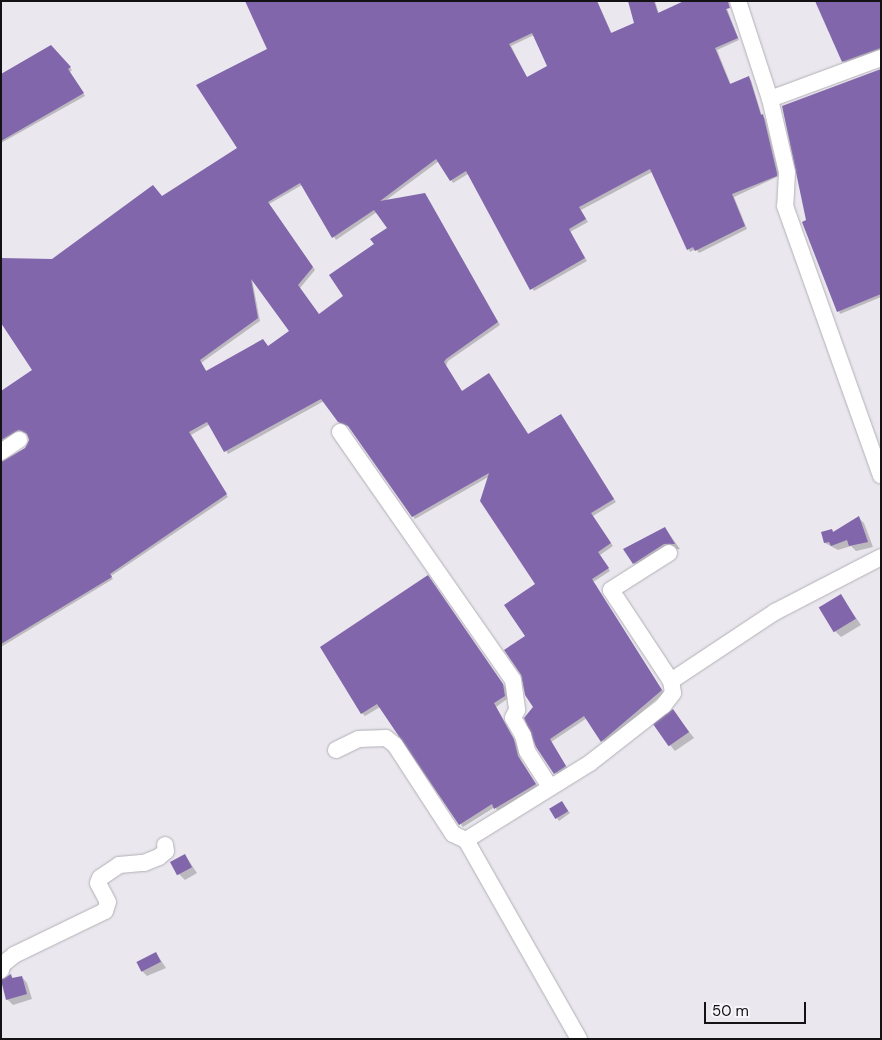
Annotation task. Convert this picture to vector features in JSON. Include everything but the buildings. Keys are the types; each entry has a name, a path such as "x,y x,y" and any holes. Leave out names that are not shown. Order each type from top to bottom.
{"street":[{"path":"738,1 770,99 787,172 785,206 881,474"},
{"path":"770,99 881,58"},
{"path":"340,432 513,680 517,710 513,718 523,735 527,751 550,787"},
{"path":"1,452 19,440"},
{"path":"466,840 590,762 663,706 673,693 671,681 611,590 669,553"},
{"path":"671,681 775,612 881,558"},
{"path":"336,750 359,739 386,738 395,745 453,834 466,840 579,1039"},
{"path":"1,970 3,964 14,955 105,911 108,902 98,883 100,878 119,865 144,864 159,857 166,850 165,845"}]}
